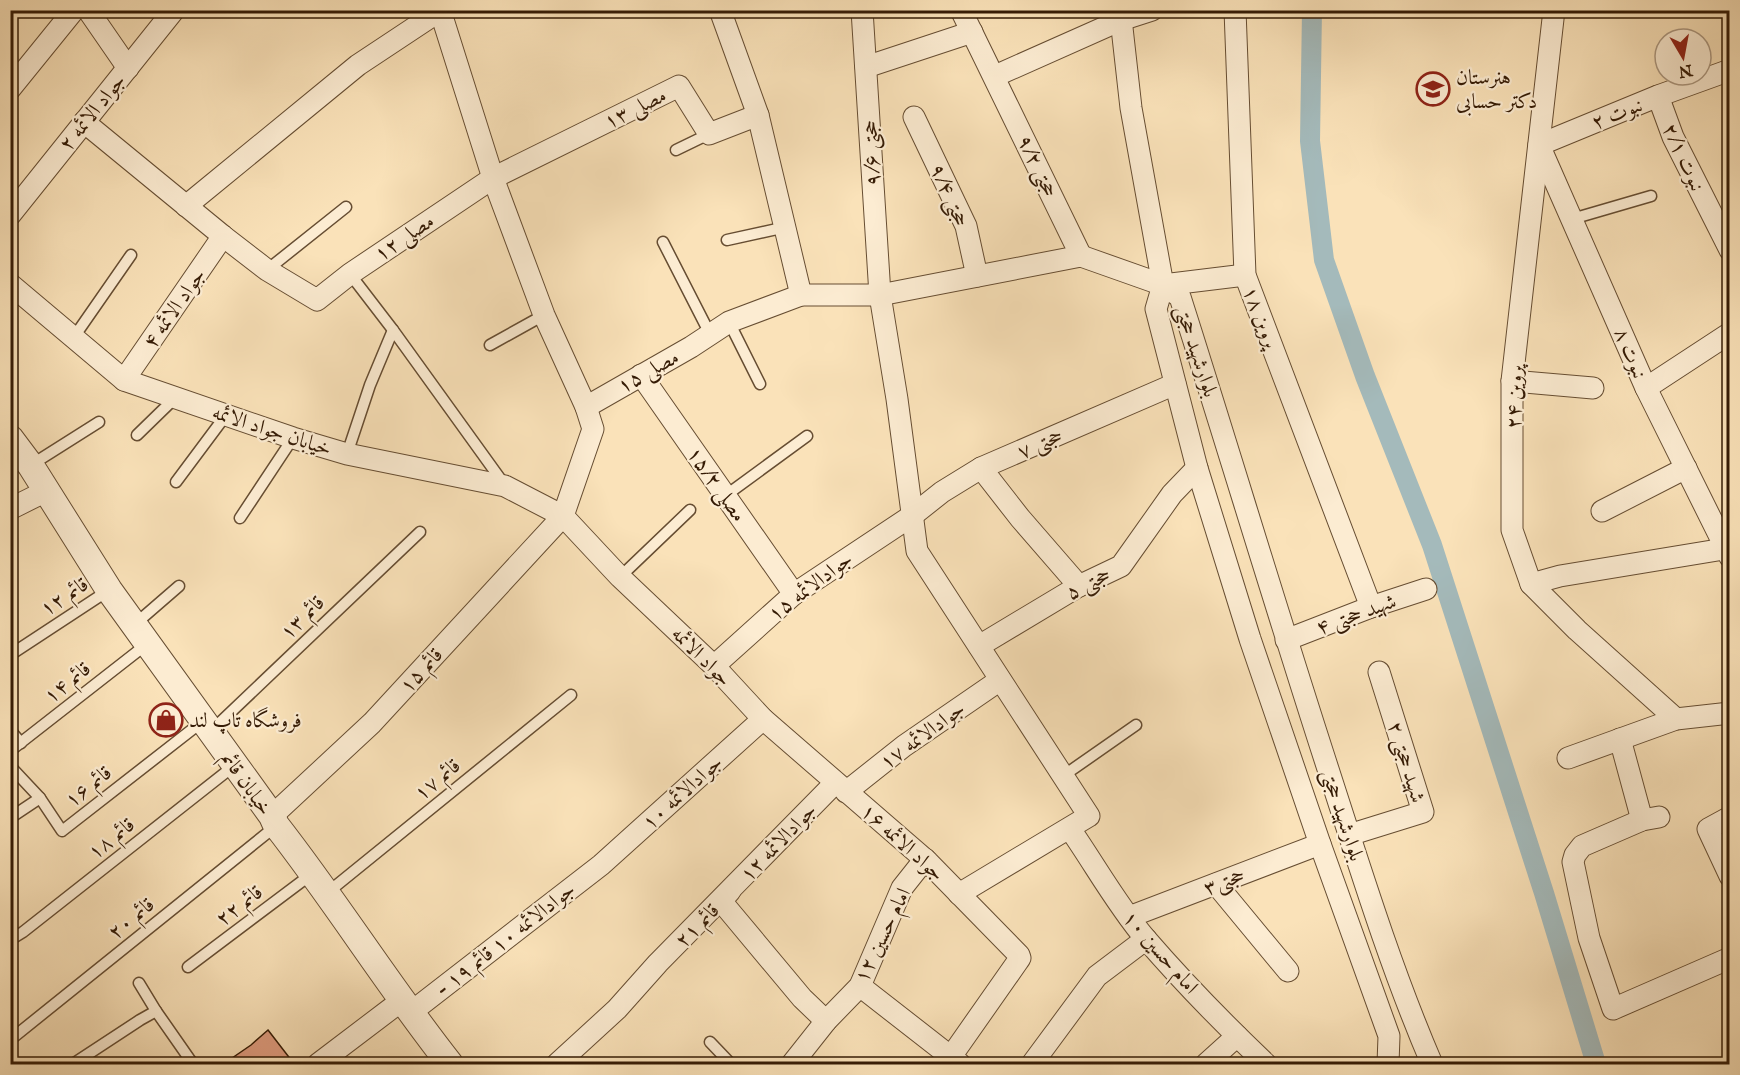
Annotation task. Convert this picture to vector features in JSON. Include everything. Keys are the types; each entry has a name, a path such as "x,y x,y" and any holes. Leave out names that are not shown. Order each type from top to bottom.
{"street":[{"path":"10,89 74,10"},
{"path":"88,10 128,68"},
{"name":"جواد الائمه ۲","path":"10,215 174,10"},
{"path":"720,10 758,115 801,295 880,295 1081,256 1163,285 1245,275"},
{"name":"حجتی ۹/۲","path":"961,10 1081,256"},
{"path":"995,76 1120,15 1152,10"},
{"name":"پروین ۱۸","path":"1235,10 1245,275 1371,608"},
{"name":"پروین ۲۴","path":"1554,10 1512,381 1512,530 1531,584 1577,630 1676,719"},
{"path":"186,206 358,65 440,11 494,178 544,315 586,407 593,429 563,516"},
{"name":"حجتی ۹/۶","path":"861,12 880,295 897,399 917,551 1089,816 1070,829"},
{"path":"1120,15 1131,108 1163,285"},
{"path":"866,67 972,32"},
{"name":"نبوت ۲","path":"1539,145 1658,96 1730,70"},
{"name":"مصلی ۱۳","path":"494,178 679,86 709,134"},
{"name":"نبوت ۲/۱","path":"1658,96 1673,137 1730,250"},
{"path":"709,134 758,115"},
{"name":"حجتی ۹/۴","path":"914,117 966,226 976,276"},
{"path":"84,122 267,270"},
{"name":"نبوت ۸","path":"1539,145 1646,388 1728,551"},
{"name":"مصلی ۱۲","path":"267,270 317,300 350,274 494,178"},
{"name":"جواد الائمه ۴","path":"124,380 223,236"},
{"name":"خیابان جواد الائمه","path":"10,284 124,380 226,416 347,454 505,486 563,516"},
{"name":"بلوارشهید حجتی","path":"1388,1065 1389,1036 1250,639 1197,468 1156,309 1163,285 1180,297 1349,835 1416,1027 1432,1065"},
{"name":"مصلی ۱۵","path":"586,407 729,322 801,295"},
{"path":"1646,388 1730,333"},
{"name":"مصلی ۱۵/۲","path":"640,375 794,594"},
{"path":"1512,381 1593,388"},
{"name":"حجتی ۷","path":"913,515 942,492 981,468 1175,384"},
{"name":"خیابان قائم","path":"10,438 31,466 109,590 320,883 406,1007 450,1065"},
{"path":"981,468 1020,518 1079,586"},
{"name":"حجتی ۵","path":"979,646 1079,586 1121,566 1172,494 1197,468"},
{"path":"1602,511 1686,468"},
{"path":"10,509 46,491"},
{"name":"جوادالائمه ۱۵","path":"714,666 794,594 913,515"},
{"name":"جواد الائمه","path":"563,516 620,577 714,666 763,719 840,787"},
{"name":"قائم ۱۵","path":"274,821 372,723 563,516"},
{"path":"1531,584 1560,576 1728,551"},
{"name":"شهید حجتی ۴","path":"1286,640 1426,589"},
{"name":"شهید حجتی ۲","path":"1349,835 1423,812 1379,672"},
{"name":"جوادالائمه ۱۷","path":"840,787 1000,680"},
{"path":"1568,758 1676,719 1730,713"},
{"name":"جوادالائمه ۱۰","path":"601,865 763,719"},
{"path":"1620,739 1650,819 1582,846 1573,862 1589,938 1612,1009 1730,958"},
{"name":"جواد الائمه ۱۶","path":"840,787 925,859 1019,954 1020,958 952,1062"},
{"name":"قائم ۲۱","path":"557,1065 617,1010 658,963 840,787"},
{"path":"1730,817 1708,829 1730,876"},
{"path":"959,894 1070,829"},
{"name":"۱۰ امام حسین","path":"1070,829 1146,939 1266,1065"},
{"name":"حجتی۳","path":"1129,917 1320,844"},
{"name":"امام حسین ۱۲","path":"792,1065 826,1021 860,986 902,888 925,859"},
{"name":"- جوادالائمه ۱۰ قائم ۱۹","path":"318,1065 406,1007 601,865"},
{"path":"1216,884 1288,971"},
{"path":"721,901 802,998 826,1021"},
{"path":"1032,1065 1097,976 1146,939"},
{"path":"860,986 952,1062"},
{"path":"1206,1065 1237,1036"}],"lane":[{"path":"676,150 709,134"},
{"path":"1572,219 1651,196"},
{"path":"267,270 346,207"},
{"path":"726,240 786,227"},
{"path":"663,242 710,334"},
{"path":"74,337 131,255"},
{"path":"350,274 505,486"},
{"path":"490,345 544,315"},
{"path":"729,322 759,384"},
{"path":"347,454 370,385 393,330"},
{"path":"137,435 175,398"},
{"path":"176,482 226,416"},
{"path":"31,466 99,422"},
{"path":"725,496 807,436"},
{"path":"240,519 293,438"},
{"path":"620,577 690,510"},
{"name":"قائم ۱۳","path":"207,726 420,532"},
{"name":"قائم ۱۴","path":"10,751 141,634 179,586"},
{"name":"قائم ۱۲","path":"10,655 109,590"},
{"name":"قائم ۱۷","path":"320,883 571,695"},
{"path":"1063,776 1136,725"},
{"name":"قائم ۱۶","path":"10,766 40,798 62,831 207,726"},
{"path":"10,730 21,743"},
{"name":"قائم ۱۸","path":"10,940 235,765"},
{"path":"10,818 40,798"},
{"name":"قائم ۲۰","path":"10,1040 274,821"},
{"name":"قائم ۲۲","path":"188,968 320,883"},
{"path":"139,983 193,1065"},
{"path":"74,1065 156,1011"},
{"path":"710,1042 731,1065"}],"building":[{"path":"268,1030 295,1065 222,1065 251,1045"}],"waterway":[{"path":"1312,10 1310,141 1324,260 1365,376 1432,545 1544,893 1596,1064"}],"place":[{"name":"هنرستان دکتر حسابی","path":"1433,89"},
{"name":"فروشگاه تاپ لند","path":"166,720"}]}
